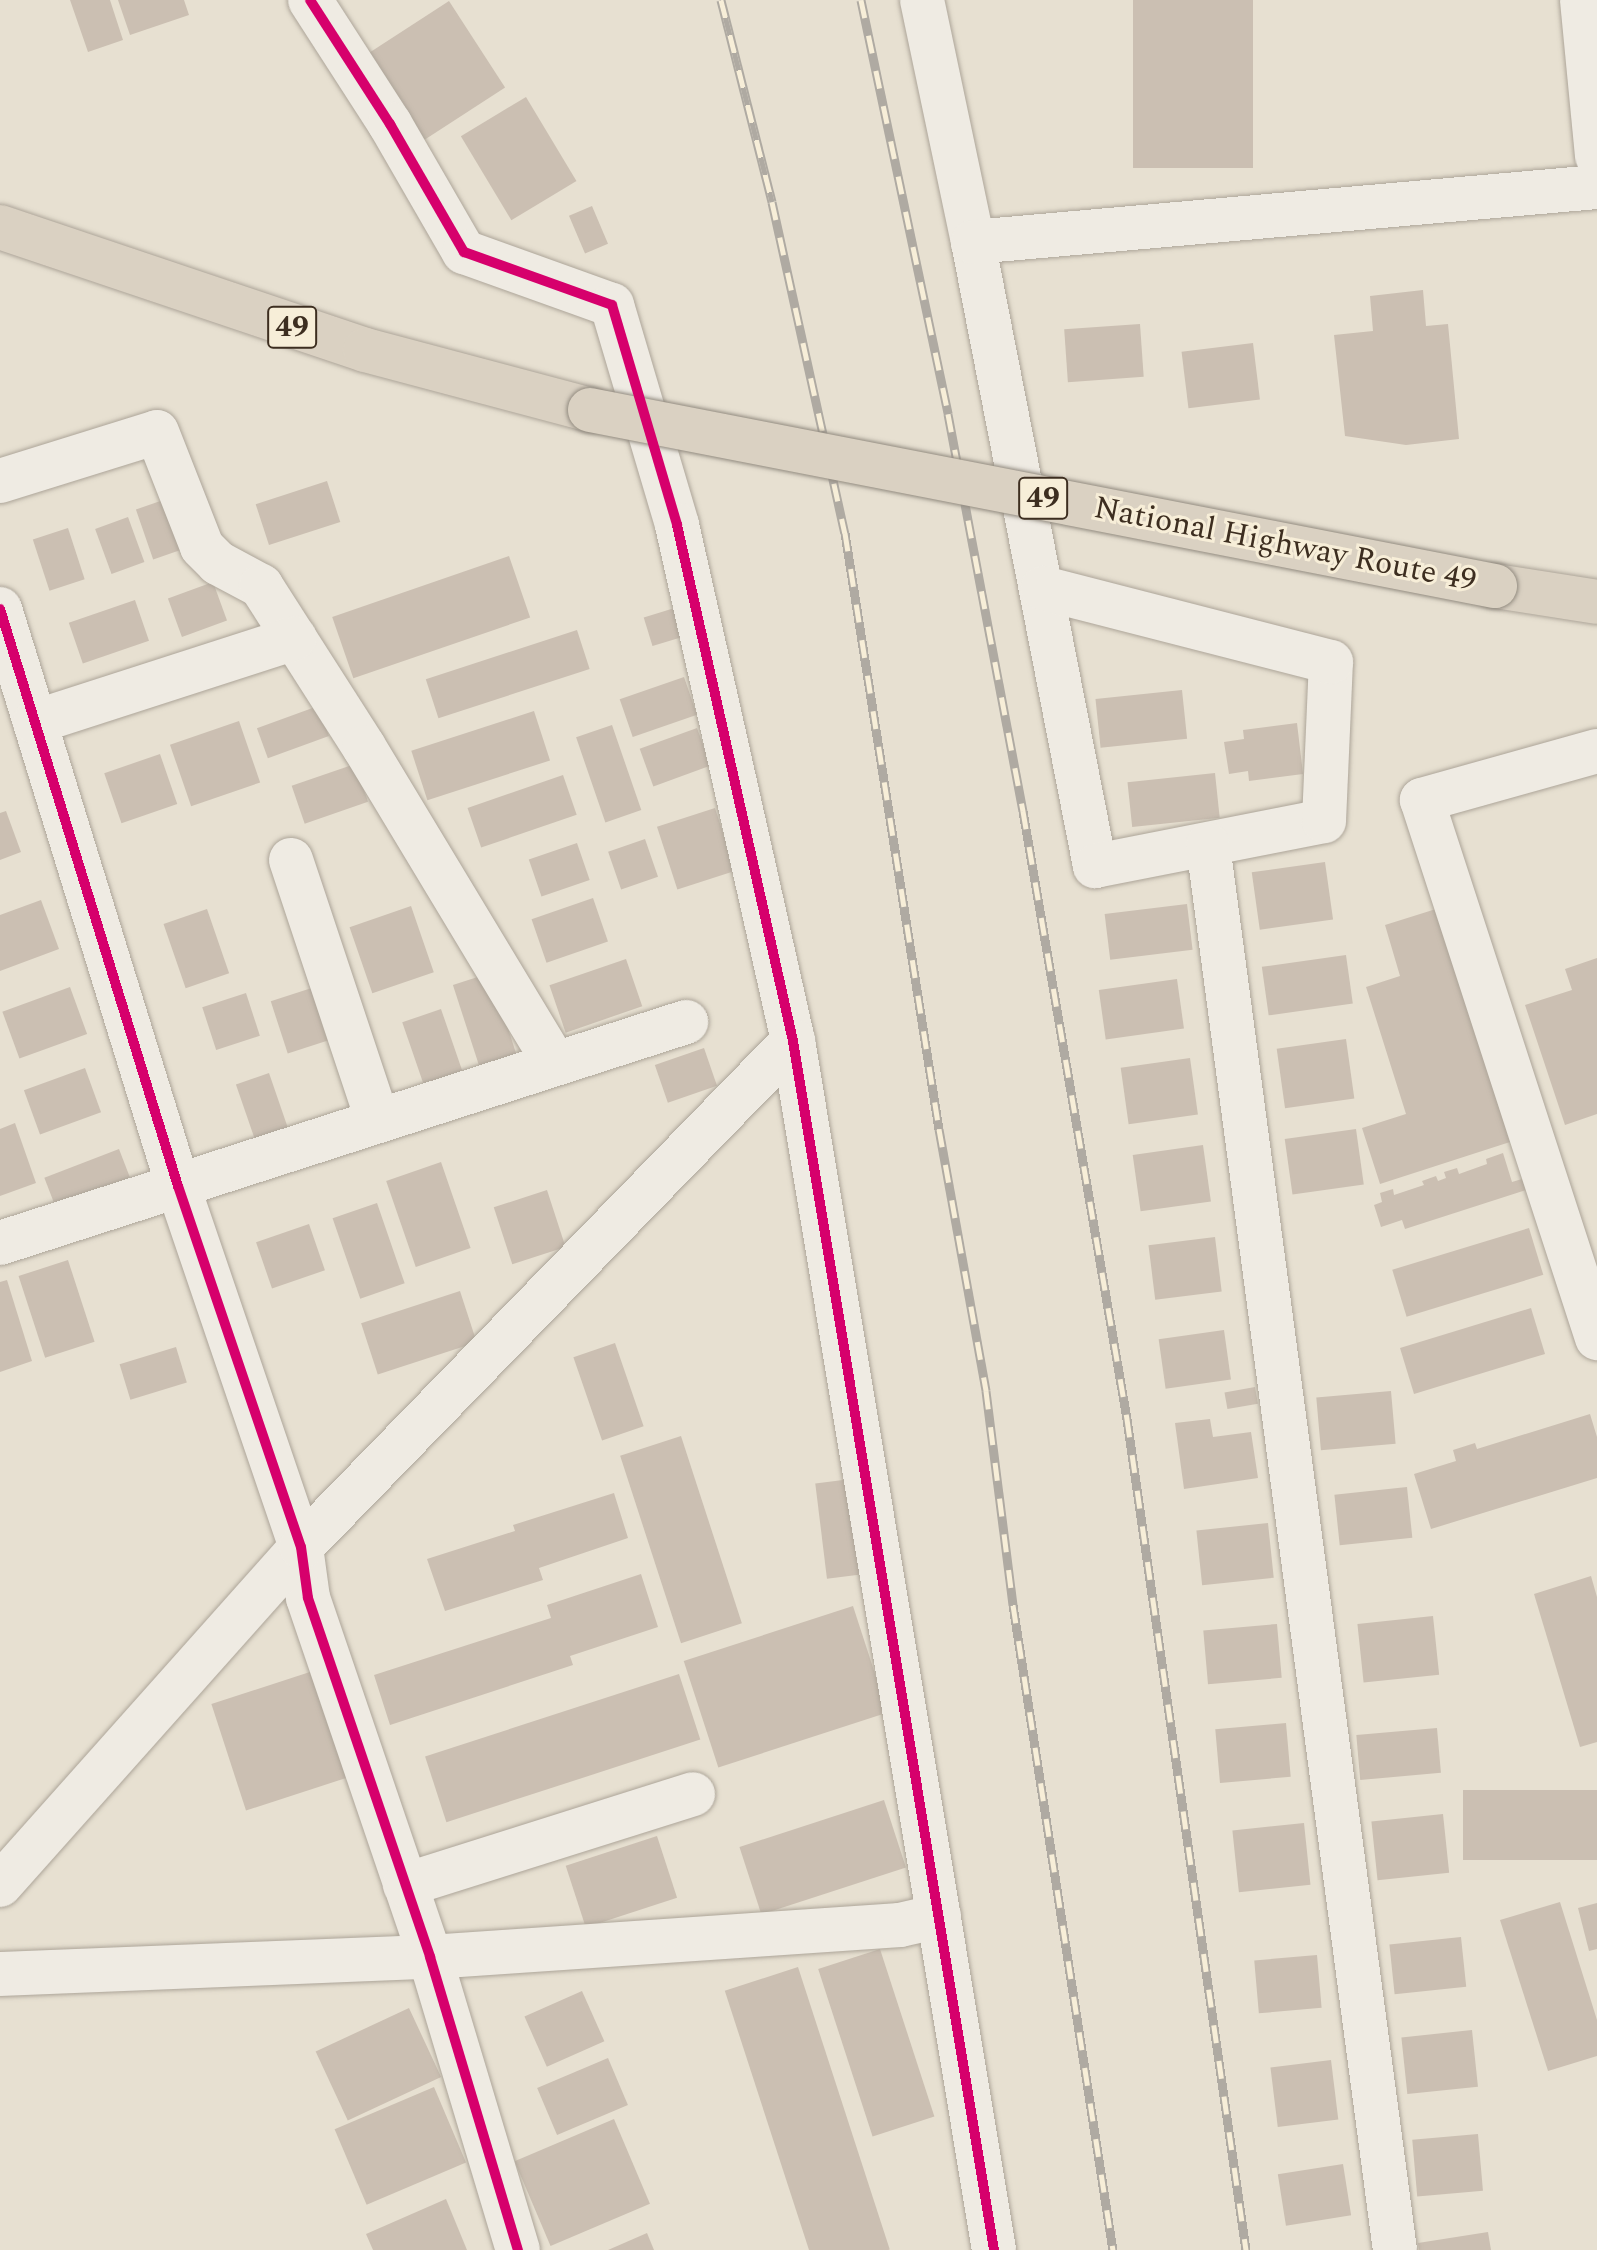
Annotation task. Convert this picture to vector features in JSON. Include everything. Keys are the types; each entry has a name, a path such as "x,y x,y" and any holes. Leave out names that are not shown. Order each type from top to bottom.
{"highway":[{"name":"National Highway Route 49","path":"0,227 365,350 590,410 1495,586 1597,602"}],"street":[{"path":"310,0 390,124 464,252 612,305 677,525 793,1041 994,2250"},
{"path":"922,0 973,242 1095,866 1324,821 1331,662 1042,588"},
{"path":"1582,0 1597,156"},
{"path":"973,242 1597,187"},
{"path":"0,481 157,432 202,547 218,563 261,586 555,1064"},
{"path":"0,609 178,1186 301,1547 308,1598 430,1957 518,2250"},
{"path":"35,722 295,638"},
{"path":"1597,751 1422,800 1597,1338"},
{"path":"1208,845 1395,2250"},
{"path":"291,860 378,1121"},
{"path":"0,1243 686,1022"},
{"path":"0,1885 301,1547 793,1041"},
{"path":"405,1885 693,1794"},
{"path":"0,1974 430,1957 900,1925 939,1916"}],"building":[{"path":"70,0 110,0 123,40 88,52"},
{"path":"118,0 184,0 189,15 130,35"},
{"path":"1133,0 1253,0 1253,168 1133,168"},
{"path":"449,1 505,87 425,140 368,53"},
{"path":"526,97 576,181 511,220 461,136"},
{"path":"592,206 608,244 585,254 569,216"},
{"path":"1423,290 1426,326 1448,324 1459,439 1406,445 1345,436 1334,335 1373,331 1370,296"},
{"path":"1140,324 1144,377 1068,382 1064,329"},
{"path":"1253,343 1260,400 1188,408 1182,352"},
{"path":"327,481 340,522 269,545 256,504"},
{"path":"169,498 186,548 153,560 136,509"},
{"path":"128,517 144,562 112,574 95,529"},
{"path":"68,528 85,579 49,591 33,539"},
{"path":"509,556 530,617 353,678 332,617"},
{"path":"213,582 227,621 182,637 168,598"},
{"path":"135,600 149,641 83,663 69,623"},
{"path":"681,606 690,635 652,646 644,617"},
{"path":"577,630 590,669 438,718 426,679"},
{"path":"684,677 697,715 633,737 620,699"},
{"path":"1182,690 1187,739 1101,748 1095,699"},
{"path":"318,706 329,736 268,758 257,728"},
{"path":"534,711 550,760 427,800 411,751"},
{"path":"239,721 260,782 191,806 170,745"},
{"path":"1297,723 1303,774 1249,781 1248,771 1229,774 1224,742 1244,739 1243,730"},
{"path":"612,725 641,810 605,822 576,737"},
{"path":"697,728 711,766 653,786 640,749"},
{"path":"160,754 177,804 121,823 104,773"},
{"path":"355,764 368,802 305,824 292,786"},
{"path":"1215,773 1220,818 1132,827 1127,782"},
{"path":"563,775 577,815 481,848 468,808"},
{"path":"715,808 735,871 677,890 657,827"},
{"path":"6,811 21,852 0,860 0,813"},
{"path":"645,839 658,877 621,890 608,852"},
{"path":"577,843 590,880 541,896 529,860"},
{"path":"1325,862 1333,919 1260,930 1252,872"},
{"path":"593,898 608,941 547,963 532,919"},
{"path":"41,900 59,949 0,971 0,915"},
{"path":"1187,904 1193,950 1110,960 1105,914"},
{"path":"411,906 434,972 372,993 350,927"},
{"path":"207,909 229,973 186,988 164,924"},
{"path":"1436,909 1510,1142 1380,1184 1362,1128 1406,1114 1366,987 1400,976 1385,925"},
{"path":"1346,955 1353,1004 1269,1015 1262,967"},
{"path":"1597,958 1597,1114 1565,1125 1525,1005 1572,990 1565,969"},
{"path":"626,959 642,1006 566,1033 549,985"},
{"path":"490,973 521,1067 484,1079 453,985"},
{"path":"1177,979 1184,1029 1106,1040 1099,990"},
{"path":"324,984 341,1036 288,1054 271,1001"},
{"path":"70,987 87,1034 19,1059 2,1012"},
{"path":"246,993 260,1036 216,1050 202,1007"},
{"path":"441,1009 465,1078 426,1091 402,1022"},
{"path":"1346,1039 1354,1098 1285,1108 1277,1049"},
{"path":"704,1048 717,1086 668,1103 655,1065"},
{"path":"1190,1058 1198,1114 1129,1124 1121,1068"},
{"path":"85,1068 101,1112 40,1134 24,1090"},
{"path":"269,1073 289,1131 256,1142 236,1084"},
{"path":"15,1123 36,1183 0,1196 0,1129"},
{"path":"1356,1129 1364,1184 1292,1194 1285,1139"},
{"path":"1203,1145 1211,1201 1141,1211 1133,1155"},
{"path":"119,1149 132,1183 57,1211 44,1178"},
{"path":"1503,1153 1512,1182 1522,1179 1526,1190 1405,1229 1402,1220 1381,1227 1374,1205 1382,1202 1380,1193 1393,1189 1394,1195 1424,1185 1422,1181 1436,1176 1438,1181 1446,1178 1444,1172 1457,1168 1459,1174 1487,1164 1486,1159"},
{"path":"441,1162 471,1248 416,1267 386,1181"},
{"path":"547,1190 566,1247 512,1264 494,1207"},
{"path":"377,1203 405,1283 360,1299 333,1218"},
{"path":"309,1224 325,1270 272,1289 256,1242"},
{"path":"1529,1228 1543,1275 1407,1317 1392,1270"},
{"path":"1215,1237 1222,1292 1155,1300 1148,1245"},
{"path":"68,1260 95,1342 45,1358 19,1276"},
{"path":"7,1280 32,1361 0,1372 0,1282"},
{"path":"460,1291 477,1342 378,1374 361,1323"},
{"path":"1531,1308 1545,1354 1414,1394 1400,1348"},
{"path":"1224,1330 1231,1380 1166,1389 1159,1339"},
{"path":"615,1343 644,1426 602,1441 573,1357"},
{"path":"176,1347 187,1382 130,1400 120,1364"},
{"path":"1255,1387 1258,1404 1227,1409 1224,1392"},
{"path":"1391,1391 1396,1444 1321,1450 1316,1398"},
{"path":"1590,1414 1597,1437 1597,1478 1431,1529 1414,1474 1456,1461 1453,1450 1475,1443 1477,1449"},
{"path":"1210,1419 1213,1437 1251,1432 1258,1478 1184,1489 1175,1423"},
{"path":"681,1436 742,1623 681,1643 620,1456"},
{"path":"851,1479 863,1574 827,1579 815,1483"},
{"path":"1407,1487 1412,1538 1340,1545 1334,1495"},
{"path":"614,1493 628,1538 539,1568 543,1580 445,1611 427,1559 515,1531 513,1525"},
{"path":"1268,1523 1274,1578 1202,1585 1196,1531"},
{"path":"641,1574 658,1627 570,1656 573,1665 390,1725 374,1675 551,1618 547,1605"},
{"path":"1591,1576 1597,1597 1597,1742 1580,1747 1534,1594"},
{"path":"853,1606 888,1713 718,1768 684,1661"},
{"path":"1433,1616 1439,1675 1364,1683 1357,1624"},
{"path":"1277,1624 1282,1678 1208,1684 1203,1630"},
{"path":"316,1670 351,1777 246,1811 211,1704"},
{"path":"679,1674 700,1740 446,1822 425,1757"},
{"path":"1286,1723 1291,1777 1220,1783 1215,1729"},
{"path":"1437,1728 1441,1773 1360,1780 1356,1735"},
{"path":"1463,1790 1597,1790 1597,1860 1463,1860"},
{"path":"884,1800 906,1868 761,1914 739,1847"},
{"path":"1443,1814 1449,1873 1378,1880 1371,1822"},
{"path":"1304,1823 1310,1885 1239,1892 1232,1831"},
{"path":"657,1836 677,1898 586,1927 566,1866"},
{"path":"1560,1902 1597,2020 1597,2056 1548,2071 1500,1920"},
{"path":"1597,1903 1597,1949 1589,1951 1578,1908"},
{"path":"1461,1937 1466,1987 1395,1994 1389,1945"},
{"path":"880,1949 934,2116 873,2136 818,1969"},
{"path":"1317,1955 1322,2008 1259,2013 1254,1960"},
{"path":"798,1967 890,2249 809,2250 725,1991"},
{"path":"582,1991 604,2041 547,2067 524,2017"},
{"path":"409,2008 441,2077 348,2120 316,2052"},
{"path":"1472,2030 1478,2087 1407,2094 1401,2037"},
{"path":"608,2058 628,2105 557,2135 537,2088"},
{"path":"1331,2060 1338,2120 1278,2127 1270,2067"},
{"path":"434,2087 466,2162 367,2205 335,2129"},
{"path":"614,2119 650,2204 551,2246 515,2161"},
{"path":"1478,2134 1483,2191 1417,2197 1412,2140"},
{"path":"1343,2164 1351,2215 1286,2226 1278,2174"},
{"path":"446,2199 467,2250 373,2250 366,2234"},
{"path":"1488,2232 1491,2250 1419,2250 1418,2243"},
{"path":"647,2233 654,2250 608,2250"}],"railway":[{"path":"721,0 772,202 845,533 939,1129 986,1391 1013,1605 1113,2250"},
{"path":"861,0 948,414 1023,811 1127,1419 1246,2250"}],"cycle path":[{"path":"310,0 390,124 464,252 612,305 677,525 793,1041 994,2250"},
{"path":"0,609 178,1186 301,1547 308,1598 430,1957 518,2250"}]}
